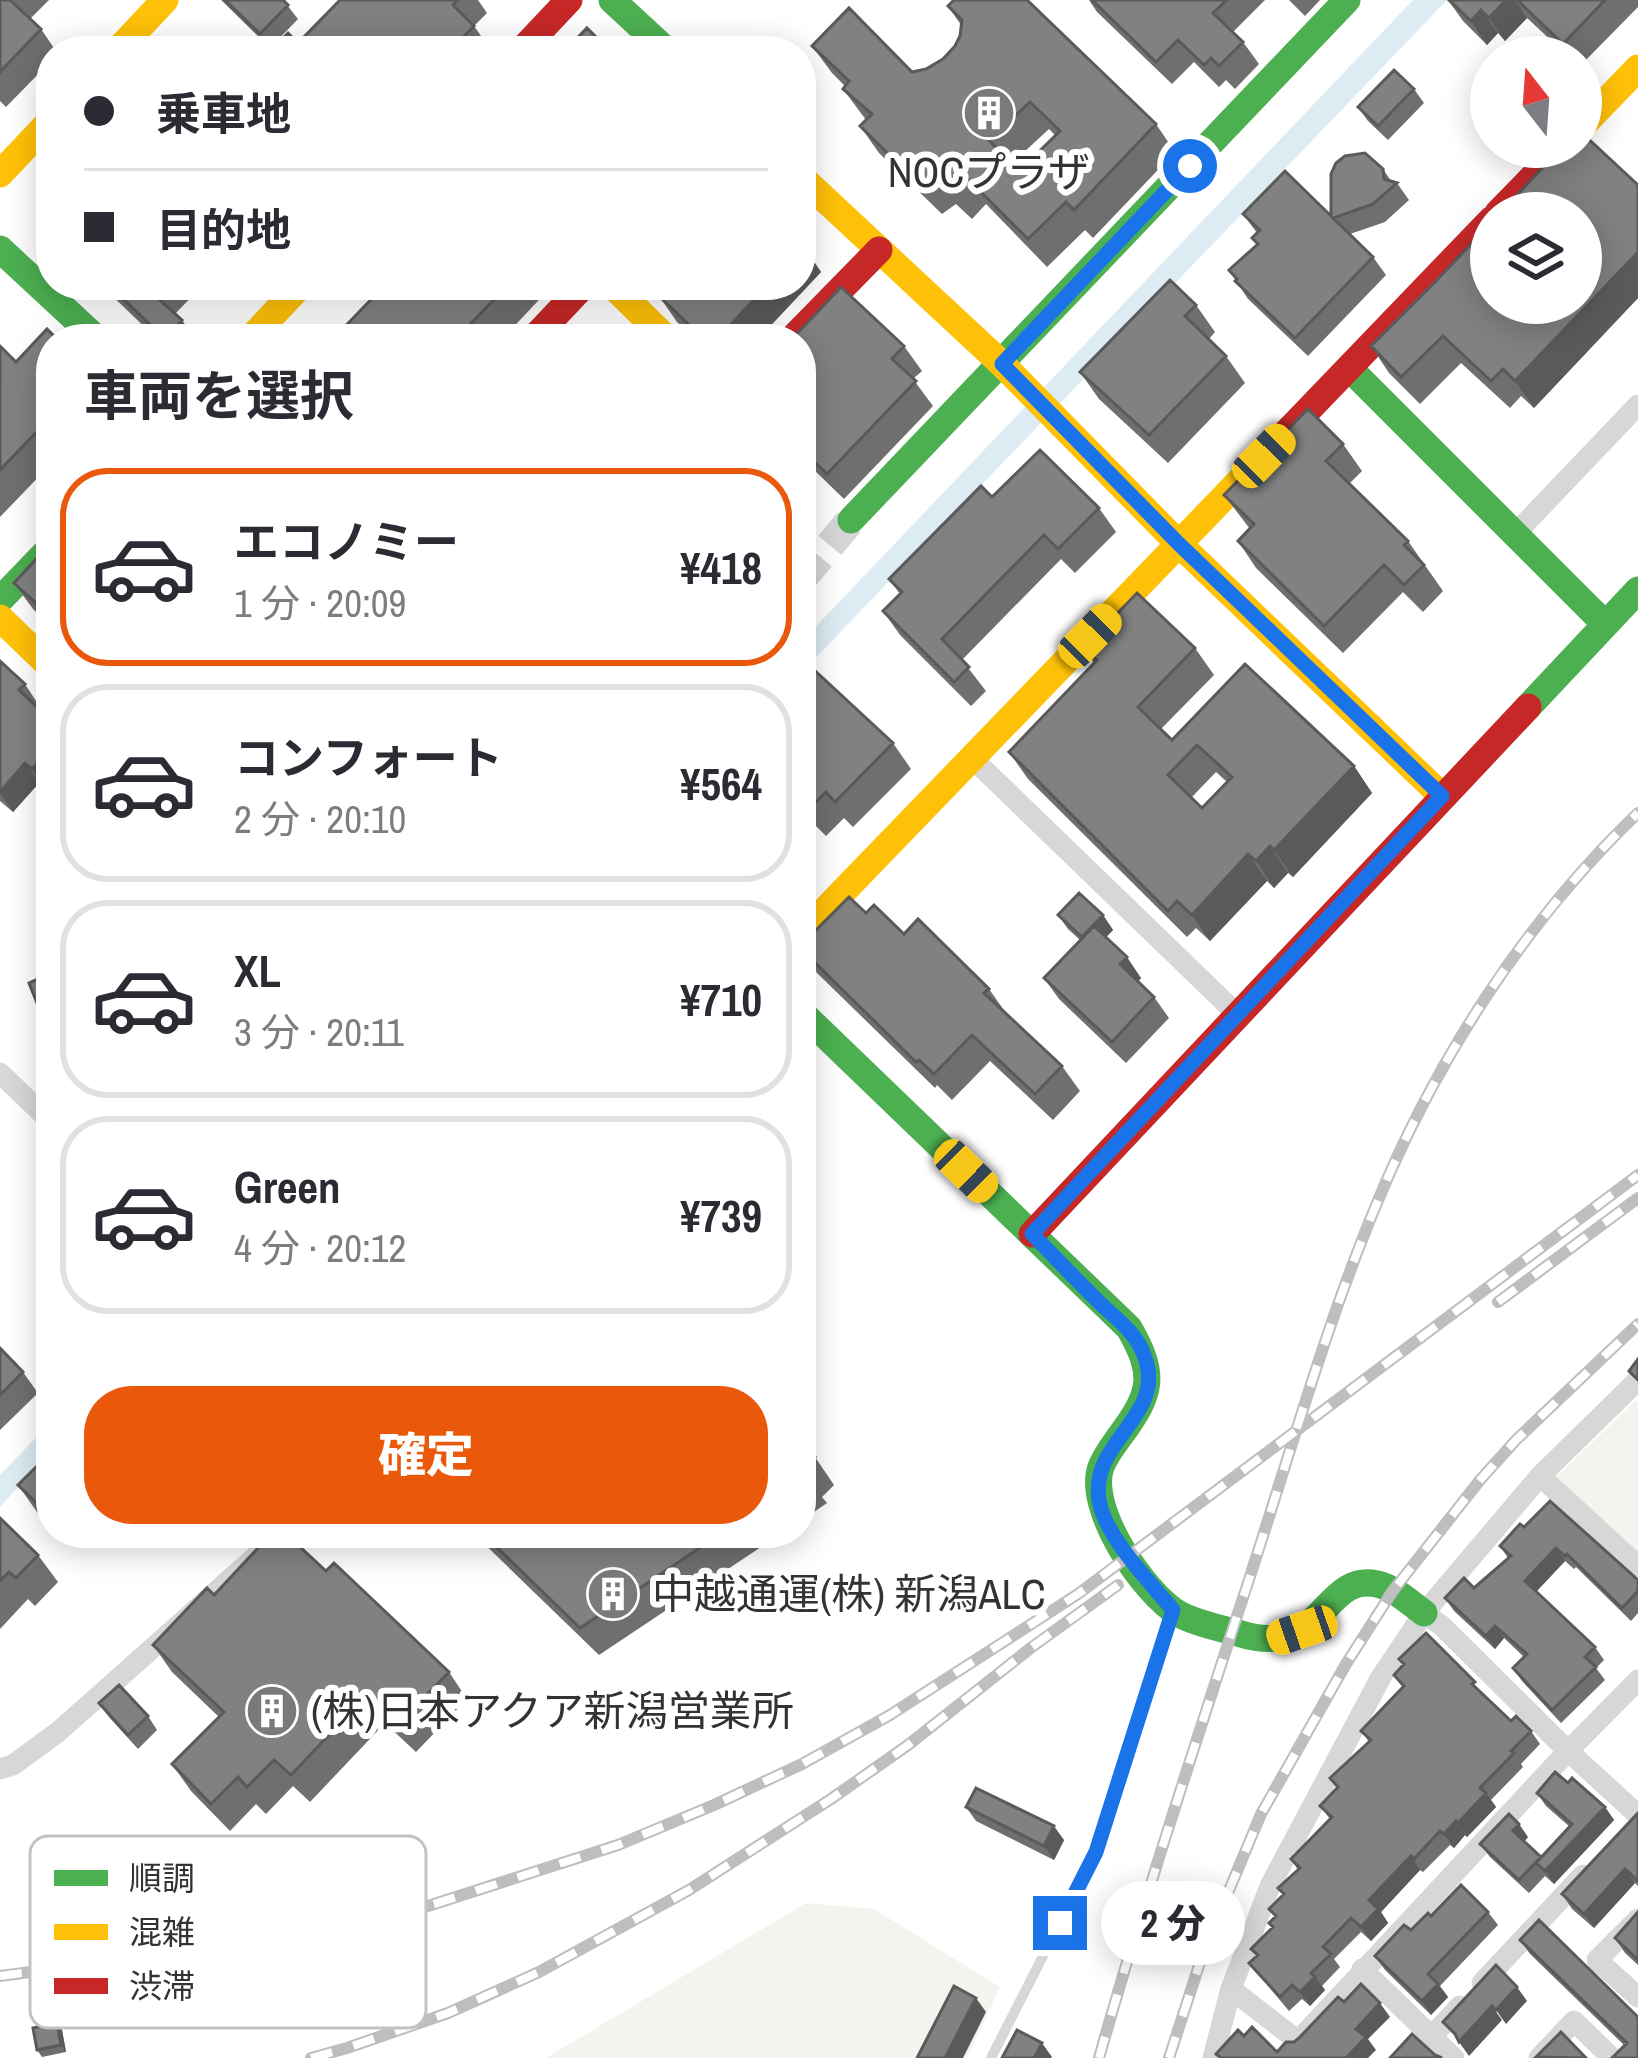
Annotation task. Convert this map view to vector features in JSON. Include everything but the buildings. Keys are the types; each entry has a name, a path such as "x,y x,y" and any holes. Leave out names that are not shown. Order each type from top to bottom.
{"street":[{"path":"131,36 165,0"},
{"path":"535,36 569,0"},
{"path":"851,520 1347,0"},
{"path":"622,6 652,36"},
{"path":"1602,105 1638,68"},
{"path":"0,174 36,136"},
{"path":"1518,192 1542,168"},
{"path":"816,191 1002,364 1179,544 1442,796"},
{"path":"816,920 1470,242"},
{"path":"0,249 36,282"},
{"path":"807,324 879,250"},
{"path":"55,300 81,324"},
{"path":"264,324 287,300"},
{"path":"547,324 570,300"},
{"path":"627,300 652,324"},
{"path":"1349,368 1605,624"},
{"path":"1515,534 1638,405"},
{"path":"0,600 36,563"},
{"path":"1032,1234 1638,590"},
{"path":"0,618 36,653"},
{"path":"973,758 1238,1015"},
{"path":"816,1026 1129,1328 1149,1369 1145,1402 1107,1454 1098,1489 1109,1525 1173,1610 1247,1635 1277,1639 1302,1630 1343,1591 1378,1584 1442,1626 1568,1750 1633,1822"},
{"path":"0,1073 36,1108"},
{"path":"1213,2058 1232,1989 1270,1886 1381,1677 1424,1613 1540,1476 1638,1380"},
{"path":"1540,1476 1638,1566"},
{"path":"0,1769 13,1765 58,1732 265,1548"},
{"path":"1232,1989 1298,2041 1638,1680"},
{"path":"1432,2036 1590,1868"},
{"path":"1638,1919 1597,1960 1638,1997"},
{"path":"1362,1969 1454,2058"},
{"path":"1539,2058 1574,2021 1612,2058"}],"lane":[{"path":"991,2058 1096,1852 1173,1610"}],"shaded area":[{"path":"1413,0 1447,0 816,657 816,626"},
{"path":"1636,1400 1638,1403 1638,1560 1552,1481"},
{"path":"36,1438 36,1467 0,1507 0,1475"},
{"path":"806,1903 874,1909 1000,1987 967,2058 546,2058"}],"tunnel":[{"path":"816,562 851,520"}],"railway":[{"path":"1099,2058 1305,1404 1377,1203 1427,1097 1488,994 1558,899 1638,813"},
{"path":"426,1906 618,1845 802,1764 890,1715 1078,1594 1638,1175"},
{"path":"1498,1302 1638,1198"},
{"path":"1169,2058 1204,1950 1261,1814 1392,1592 1516,1440 1638,1324"},
{"path":"426,2021 539,1972 689,1890 908,1745 1118,1585"},
{"path":"0,1976 30,1972"},
{"path":"311,2058 405,2028"}],"traffic: fast":[{"path":"612,0 651,36"},
{"path":"851,520 1347,0"},
{"path":"0,249 36,282"},
{"path":"55,300 81,324"},
{"path":"1349,368 1605,624"},
{"path":"0,600 36,563"},
{"path":"1528,707 1638,590"},
{"path":"816,1026 1129,1328 1143,1359 1147,1384 1139,1408 1103,1463 1099,1484 1102,1504 1121,1548 1165,1604 1201,1623 1268,1639 1306,1626 1345,1590 1359,1584 1390,1589 1424,1613"}],"traffic: slow":[{"path":"131,36 165,0"},
{"path":"1602,105 1638,68"},
{"path":"0,174 36,136"},
{"path":"816,191 1002,364 1179,544 1442,796"},
{"path":"264,324 287,300"},
{"path":"627,300 652,324"},
{"path":"816,919 1287,432"},
{"path":"0,618 36,653"}],"traffic: jam":[{"path":"535,36 569,0"},
{"path":"1518,192 1542,168"},
{"path":"1287,432 1470,242"},
{"path":"807,324 879,250"},
{"path":"547,324 570,300"},
{"path":"1032,1234 1528,707"}],"place":[{"name":"NOCプラザ","path":"989,113"},
{"name":"中越通運(株) 新潟ALC","path":"613,1594"},
{"name":"(株)日本アクア新潟営業所","path":"272,1711"}],"route":[{"path":"1060,1923 1096,1852 1173,1610 1109,1525 1098,1489 1107,1454 1145,1402 1149,1369 1143,1351 1129,1328 1032,1234 1442,796 1179,544 1002,364 1190,166"}]}
